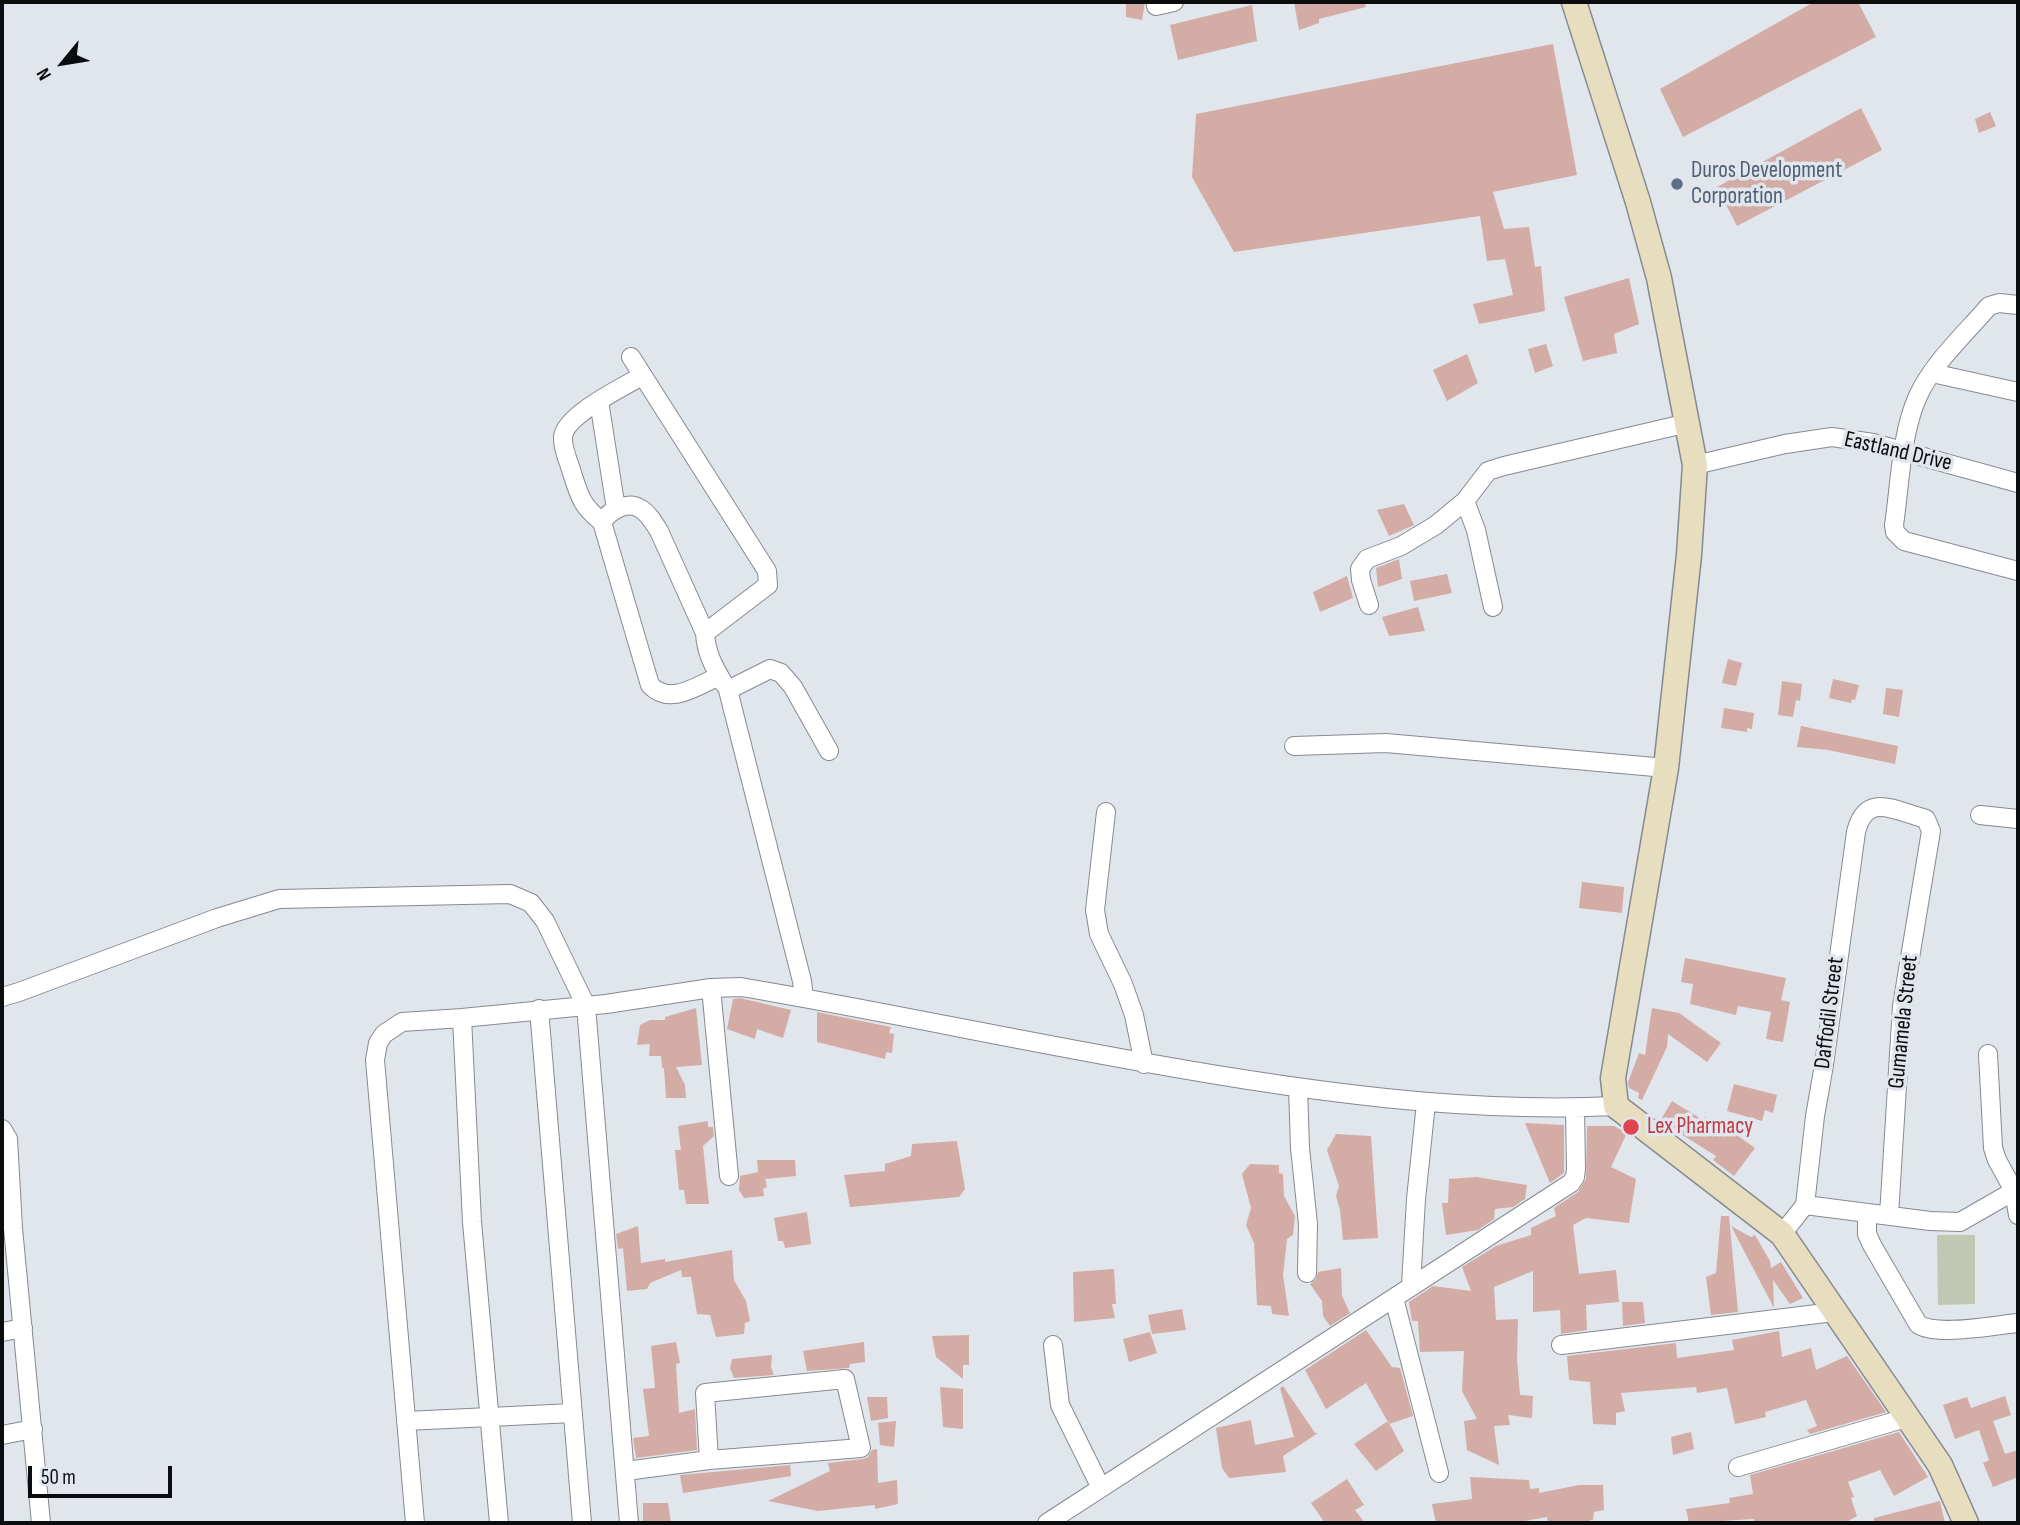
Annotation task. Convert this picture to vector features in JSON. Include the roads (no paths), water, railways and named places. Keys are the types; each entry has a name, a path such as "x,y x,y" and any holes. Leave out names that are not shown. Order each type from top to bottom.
{"street":[{"path":"1574,2 1638,202 1659,278 1695,465 1689,555 1666,768 1613,1078 1616,1107"},
{"path":"2018,305 1998,303 1989,306 1932,373 1919,394 1910,416 1894,525 1899,537 1909,543 2018,571"},
{"path":"631,357 767,571 768,585 705,633"},
{"path":"1932,373 2018,392"},
{"path":"642,376 576,418 564,430 562,441 580,499 587,510 609,515 630,505 640,507 649,516 659,531 705,633 706,647 724,683 802,981 804,998"},
{"path":"599,401 609,515 650,685 667,696 770,669 781,673 793,687 829,751"},
{"path":"1369,605 1360,569 1367,559 1401,546 1436,525 1465,501 1488,471 1688,424"},
{"name":"Eastland Drive","path":"1695,465 1785,444 1832,437 1873,443 2018,483"},
{"path":"1465,501 1476,530 1493,607"},
{"path":"1294,746 1386,743 1666,768"},
{"name":"Daffodil Street","path":"1805,1205 1815,1116 1858,822 1867,809 1876,807 1923,818 1931,831"},
{"path":"1105,812 1095,910 1099,934 1123,984 1134,1015 1144,1064"},
{"path":"1980,816 2018,819"},
{"name":"Gumamela Street","path":"1889,1215 1902,1006 1931,831"},
{"path":"2,997 217,918 279,899 510,894 531,903 545,921 586,1006 629,1523"},
{"path":"415,1523 375,1060 378,1043 384,1034 402,1022 586,1006 711,988 741,987 1144,1064 1358,1097 1497,1108 1616,1107 1782,1234 1940,1465 1966,1523"},
{"path":"711,988 729,1176"},
{"path":"539,1009 582,1523"},
{"path":"462,1018 472,1222 499,1523"},
{"path":"1987,1054 1993,1147 1997,1160 2017,1190 2018,1214"},
{"path":"1298,1088 1300,1148 1308,1224 1307,1273"},
{"path":"1411,1285 1426,1102"},
{"path":"1047,1523 1571,1183 1576,1169 1575,1108"},
{"path":"2,1129 8,1139 8,1229 23,1328 41,1523"},
{"path":"1782,1234 1805,1205 1930,1221 1960,1222 2017,1190"},
{"path":"1867,1213 1867,1234 1872,1245 1918,1324 1923,1328 1943,1330 2018,1323"},
{"path":"1394,1298 1439,1473"},
{"path":"1561,1345 1833,1312"},
{"path":"2,1332 23,1328"},
{"path":"1053,1345 1060,1405 1101,1488"},
{"path":"626,1471 709,1460 861,1448 845,1379 705,1393 709,1460"},
{"path":"406,1421 573,1413"},
{"path":"1738,1467 1906,1418"},
{"path":"2,1434 33,1429"}],"place":[{"name":"Duros Development Corporation","path":"1677,184"},
{"name":"Lex Pharmacy","path":"1631,1127"}]}
